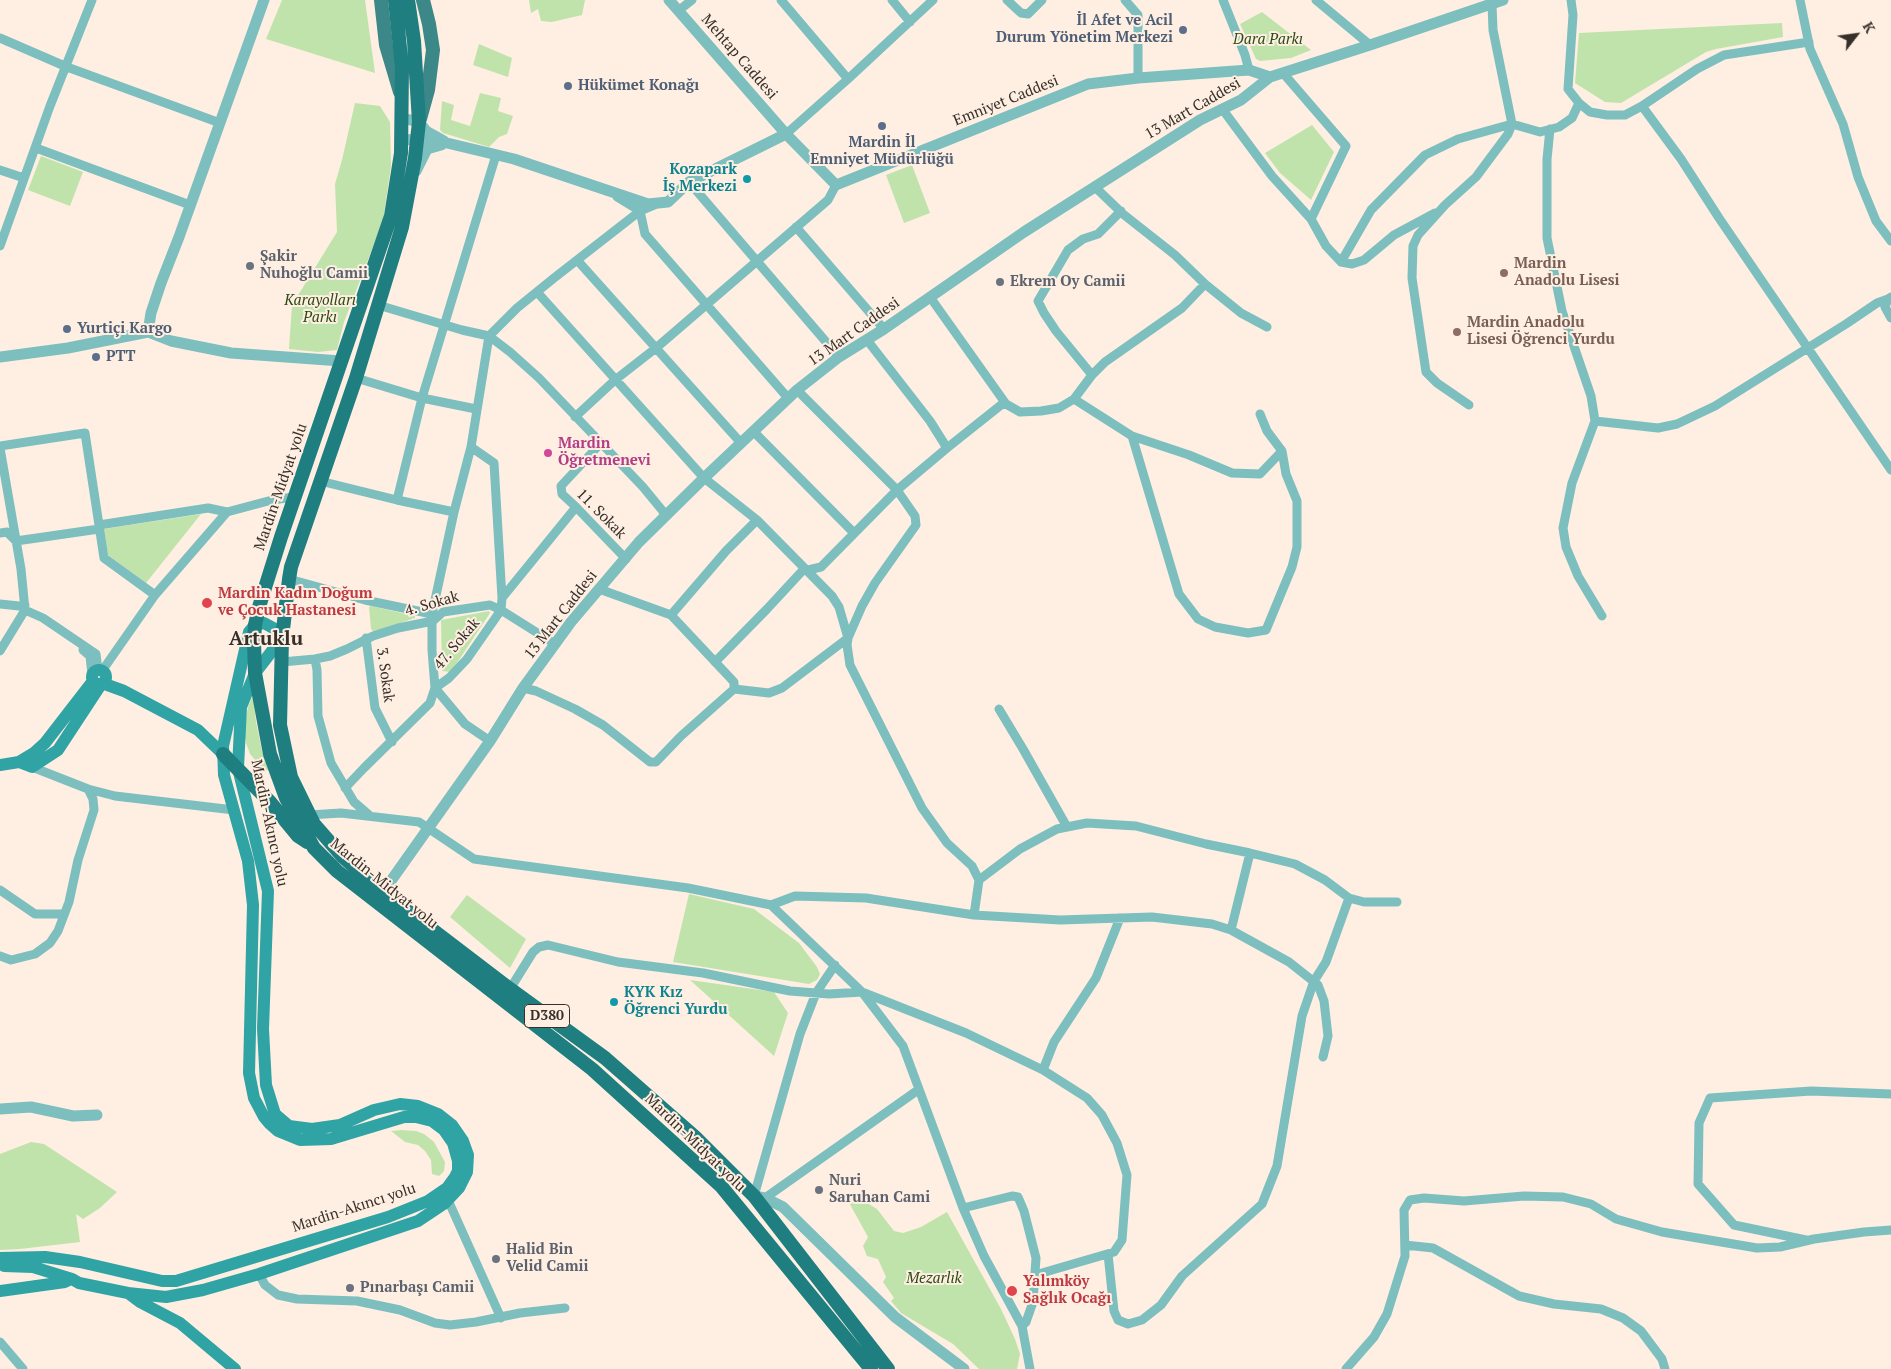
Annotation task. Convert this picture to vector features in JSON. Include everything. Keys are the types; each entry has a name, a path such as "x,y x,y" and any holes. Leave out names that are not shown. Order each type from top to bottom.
{"highway":[{"name":"Mardin-Midyat yolu","path":"395,0 402,59 402,152 391,216 294,497 252,628 255,673 270,754 286,798 314,848 337,871 592,1069 721,1186 871,1369"},
{"name":"Mardin-Midyat yolu","path":"408,0 414,41 419,122 415,158 402,227 356,378 320,480 291,567 289,579 282,638 280,725 291,777 314,824 342,856 383,892 510,989 605,1058 645,1091 760,1197 888,1369"},
{"path":"224,754 270,802 298,836 314,848"}],"main road":[{"path":"381,0 386,46 402,98"},
{"path":"419,122 428,90 432,50 429,24 423,0"},
{"path":"252,628 264,623 270,625 282,638"},
{"name":"Mardin-Akıncı yolu","path":"0,1258 45,1257 80,1262 162,1282 176,1281 388,1217 428,1201 447,1188 458,1171 456,1153 449,1137 438,1124 424,1118 404,1117 331,1140 300,1140 278,1131 264,1117 254,1098 250,1073 253,905 248,861 224,775 223,746 252,628"},
{"name":"Mardin-Akıncı yolu","path":"0,1266 33,1267 79,1283 128,1293 166,1297 203,1290 259,1274 418,1221 448,1200 459,1188 467,1172 468,1155 463,1141 452,1125 438,1114 418,1106 400,1104 374,1110 340,1125 312,1130 289,1126 275,1114 266,1085 263,1029 268,891 238,768 241,707 255,673 282,638"},
{"path":"97,676 198,730 224,754"},
{"path":"1,766 19,762 34,753 45,743 97,676"},
{"path":"19,762 32,767 58,750 97,676"},
{"path":"0,1291 64,1282 72,1279 70,1272 72,1266 80,1262"},
{"path":"128,1293 140,1302 180,1323 235,1369"}],"street":[{"path":"0,246 50,106 92,0"},
{"path":"148,332 158,290 179,237 264,0"},
{"name":"Mehtap Caddesi","path":"669,0 783,135"},
{"path":"678,11 692,0"},
{"path":"781,0 848,79"},
{"path":"892,0 910,22"},
{"path":"401,139 416,142 447,143 514,158 648,204 668,202 689,182 783,135 848,79 933,0"},
{"path":"1007,0 1021,13 1028,14 1042,0"},
{"path":"1125,0 1138,15 1138,78"},
{"path":"1223,0 1245,55 1248,70"},
{"path":"1316,0 1370,45"},
{"path":"1571,0 1573,15 1568,89 1579,103 1590,112 1607,115 1625,115 1642,106 1697,69 1724,55 1809,42"},
{"path":"1800,0 1810,49 1843,124 1858,177 1876,221 1891,241"},
{"path":"1469,405 1437,383 1426,372 1412,278 1413,246 1418,234 1476,177 1508,134 1512,124 1493,30 1497,2"},
{"name":"13 Mart Caddesi","path":"383,892 490,741 523,688 571,622 639,542 797,390 839,358 1024,232 1096,188 1200,120 1242,100 1270,77 1497,2"},
{"path":"0,38 67,66 220,124"},
{"name":"Emniyet Caddesi","path":"836,185 1088,84 1138,78 1248,70 1270,77"},
{"path":"1283,74 1346,146 1311,219"},
{"path":"1341,262 1370,210 1425,155 1458,139 1512,124 1540,132 1559,127 1572,118 1579,103"},
{"path":"1642,106 1682,159 1719,218 1891,470"},
{"path":"1223,110 1272,176 1311,219 1326,246 1341,262 1352,264 1364,260 1394,235 1442,209"},
{"path":"402,118 419,122 426,131 447,143"},
{"path":"1550,129 1547,158 1547,238 1562,311 1591,396 1595,421 1572,483 1563,528 1566,548 1578,576 1602,616"},
{"path":"575,417 615,380 656,348 828,200 836,185 783,135"},
{"path":"409,184 427,149 447,143"},
{"path":"36,148 190,205"},
{"path":"397,500 422,398 496,155"},
{"path":"0,170 24,178"},
{"path":"689,182 839,358"},
{"path":"1096,188 1175,255 1205,284 1241,313 1267,327"},
{"path":"604,189 640,211 646,234 788,398"},
{"path":"490,741 465,724 435,688 432,650 433,617 454,512 471,447 489,336 517,308 577,260 640,211 660,202"},
{"path":"1092,374 1056,330 1038,301 1068,250 1083,239 1098,234 1121,211"},
{"path":"796,227 884,329"},
{"path":"577,260 742,443"},
{"path":"930,297 1006,404 1020,412 1041,412 1059,408 1074,399 1092,374 1104,362 1182,308 1205,284"},
{"path":"537,292 704,478 757,520 832,596 839,607 848,638"},
{"path":"1595,421 1658,428 1677,424 1715,406 1877,303 1889,298"},
{"path":"1889,298 1885,307 1891,318"},
{"path":"378,305 489,336 539,378 642,487 666,516"},
{"path":"0,357 68,348 148,332 171,341 231,353 341,361"},
{"path":"867,340 930,421 947,448"},
{"path":"356,378 422,398 476,409"},
{"path":"797,390 898,490 915,516 916,525 875,583 862,606 848,638 847,645 850,665 922,808 947,843 972,866 979,880 974,915"},
{"path":"1074,399 1132,436 1189,455 1232,473 1260,474 1282,451"},
{"path":"715,662 806,570 821,567 898,490 1001,405 1006,404"},
{"path":"1132,436 1179,594 1198,619 1215,627 1248,633 1266,630 1292,567 1297,547 1297,501 1286,474 1282,451 1267,431 1260,414"},
{"path":"754,432 854,533"},
{"path":"0,651 25,607 0,447 85,433 104,558 155,596"},
{"name":"11. Sokak","path":"601,443 561,486 562,494 576,506 626,559"},
{"name":"47. Sokak","path":"345,788 430,703 435,688 467,659 501,610 502,598 494,463 471,447"},
{"path":"320,480 397,500 454,512"},
{"path":"16,541 208,508 227,512 272,500 294,497"},
{"path":"502,598 576,506"},
{"path":"97,676 155,596 227,512"},
{"path":"671,615 726,551 757,520"},
{"path":"0,533 6,532 16,541"},
{"path":"289,579 433,617"},
{"path":"599,589 671,615 734,682 734,689"},
{"path":"0,604 25,607 96,654 97,676"},
{"name":"4. Sokak","path":"282,662 314,659 347,649 366,638 433,617 443,612 490,605 555,644"},
{"name":"3. Sokak","path":"366,638 375,708 392,742"},
{"path":"523,688 536,690 575,709 603,725 650,762 656,762 681,736 734,689 769,693 782,688 848,638"},
{"path":"314,659 317,670 318,716 331,763 354,802 369,815"},
{"path":"999,709 1067,827"},
{"path":"32,767 88,789 115,796 234,810"},
{"path":"0,956 11,960 35,954 50,943 58,932 69,902 78,860 94,810 93,799 88,789"},
{"path":"309,816 341,813 419,822 474,859 688,888 771,905 862,992 903,1046 963,1208 984,1256 1022,1326 1030,1369"},
{"path":"979,880 1020,849 1057,829 1087,823 1136,826 1295,864 1325,880 1349,898 1364,902 1397,902"},
{"path":"1231,930 1250,853"},
{"path":"0,890 36,914 64,914"},
{"path":"771,905 795,896 866,898 974,915 1060,920 1152,917 1212,924 1231,930 1289,962 1318,985 1324,1001 1328,1036 1323,1057"},
{"path":"1108,1254 1114,1311 1118,1320 1128,1324 1142,1320 1161,1305 1182,1276 1262,1204 1277,1166 1302,1016 1314,981 1326,962 1349,898"},
{"path":"1043,1070 1054,1042 1096,978 1120,918"},
{"path":"510,989 533,952 539,947 548,945 618,962 703,973 790,990 829,994 862,992 966,1033 1043,1070 1087,1098 1102,1115 1117,1143 1127,1175 1122,1240 1114,1252 1035,1275"},
{"path":"760,1197 800,1034 816,993 835,965"},
{"path":"760,1197 918,1090"},
{"path":"1809,1241 1734,1225 1698,1184 1699,1123 1710,1098 1811,1091 1891,1094"},
{"path":"0,1109 31,1107 74,1116 98,1115"},
{"path":"963,1208 1012,1196 1018,1197 1024,1211 1036,1258 1033,1302 1026,1322 1022,1326"},
{"path":"1346,1369 1374,1337 1387,1314 1405,1256 1404,1210 1410,1200 1424,1198 1464,1201 1524,1196 1563,1197 1590,1204 1616,1218 1662,1232 1757,1248 1780,1247 1864,1232 1891,1230"},
{"path":"760,1197 783,1207 895,1317 964,1369"},
{"path":"448,1200 501,1318"},
{"path":"1405,1246 1432,1248 1519,1296 1554,1304 1601,1310 1622,1318 1641,1331 1662,1359 1665,1369"},
{"path":"259,1274 266,1285 278,1295 297,1299 357,1301 400,1310 435,1323 450,1325 501,1318 520,1313 564,1308"},
{"path":"0,1342 23,1369"}],"green space":[{"path":"282,0 365,0 375,73 266,39"},
{"path":"529,0 585,0 582,15 552,22 541,21 538,9 531,13"},
{"name":"Dara Parkı","path":"1262,12 1311,50 1291,58 1260,61 1256,59 1240,24"},
{"path":"1782,23 1783,37 1706,52 1621,103 1605,102 1575,83 1579,33"},
{"path":"479,44 512,58 508,77 473,65"},
{"path":"480,93 501,98 498,111 513,116 507,134 499,137 489,147 443,133 440,130 442,101 454,105 451,120 470,126"},
{"name":"Karayolları Parkı","path":"355,103 380,106 390,122 391,166 383,221 344,322 337,350 318,352 289,349 292,305 337,232 335,184"},
{"path":"1312,125 1334,152 1311,200 1280,173 1265,153"},
{"path":"41,156 83,172 70,206 28,190"},
{"path":"912,165 930,213 904,223 886,175"},
{"path":"201,514 146,583 108,555 104,529"},
{"path":"369,607 415,616 415,618 374,632 371,629"},
{"path":"489,611 490,613 451,672 442,671 441,620"},
{"path":"253,695 262,751 269,771 260,766 250,754 246,743 244,731 248,707"},
{"path":"689,894 754,909 799,943 817,967 820,974 817,980 809,984 673,962"},
{"path":"467,895 526,939 510,968 450,917"},
{"path":"690,980 774,992 788,1013 774,1056"},
{"path":"391,1131 416,1131 424,1134 434,1142 445,1162 444,1171 439,1176 432,1174 431,1160 425,1151 418,1145 405,1142"},
{"path":"31,1142 44,1144 117,1192 100,1208 83,1219 76,1214 80,1242 0,1250 0,1154"},
{"name":"Mezarlık","path":"847,1199 857,1203 864,1201 877,1209 894,1231 903,1233 921,1227 947,1212 1001,1309 1015,1339 1020,1354 1017,1369 979,1369 953,1344 901,1313 891,1301 894,1298 883,1282 886,1277 878,1259 867,1256 863,1246 868,1237"}],"place":[{"name":"İl Afet ve Acil Durum Yönetim Merkezi","path":"1183,30"},
{"name":"Hükümet Konağı","path":"568,86"},
{"name":"Mardin İl Emniyet Müdürlüğü","path":"882,126"},
{"name":"Kozapark İş Merkezi","path":"747,179"},
{"name":"Şakir Nuhoğlu Camii","path":"250,266"},
{"name":"Mardin Anadolu Lisesi","path":"1504,273"},
{"name":"Ekrem Oy Camii","path":"1000,282"},
{"name":"Yurtiçi Kargo","path":"67,329"},
{"name":"Mardin Anadolu Lisesi Öğrenci Yurdu","path":"1457,332"},
{"name":"PTT","path":"96,357"},
{"name":"Mardin Öğretmenevi","path":"548,453"},
{"name":"Mardin Kadın Doğum ve Çocuk Hastanesi","path":"207,603"},
{"name":"KYK Kız Öğrenci Yurdu","path":"614,1002"},
{"name":"Nuri Saruhan Cami","path":"819,1190"},
{"name":"Halid Bin Velid Camii","path":"496,1259"},
{"name":"Pınarbaşı Camii","path":"350,1288"},
{"name":"Yalımköy Sağlık Ocağı","path":"1012,1291"}],"district":[{"name":"Artuklu","path":"266,639"}]}
